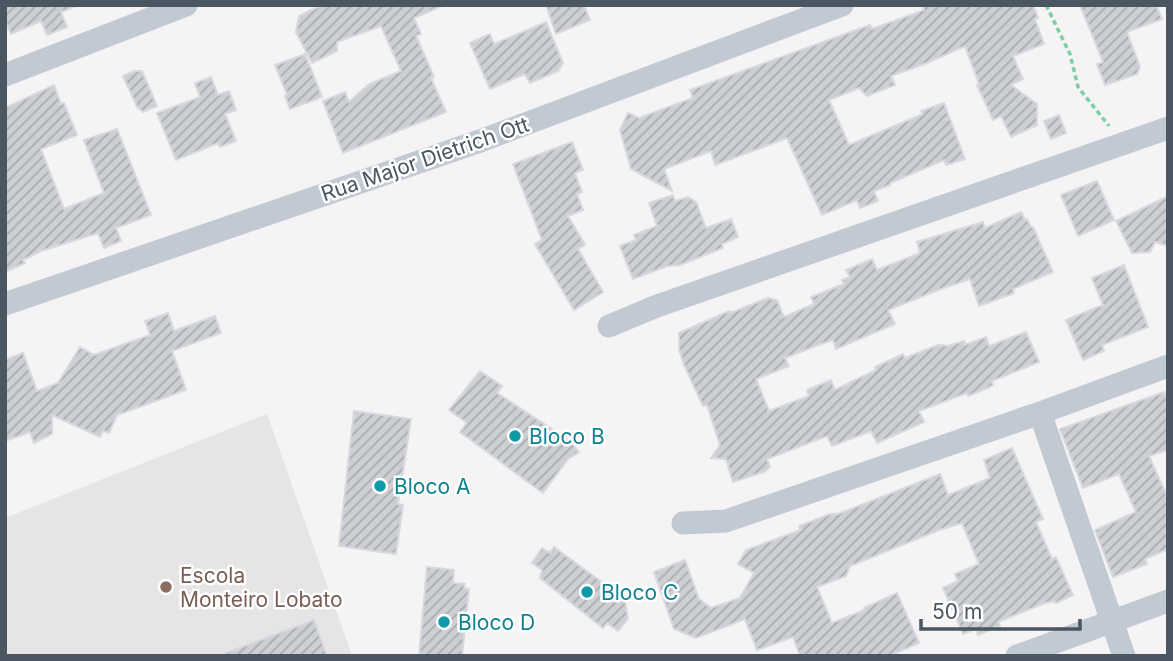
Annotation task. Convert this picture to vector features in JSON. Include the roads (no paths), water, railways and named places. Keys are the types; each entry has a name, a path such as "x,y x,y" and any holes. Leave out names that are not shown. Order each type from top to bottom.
{"street":[{"path":"5,75 186,5"},
{"name":"Rua Major Dietrich Ott","path":"5,304 480,141 842,5"},
{"path":"609,326 670,301 1168,128"},
{"path":"683,523 726,521 1168,366"},
{"path":"1040,413 1124,656"},
{"path":"1017,656 1168,601"}],"place":[{"name":"Bloco B","path":"515,436"},
{"name":"Bloco A","path":"380,486"},
{"name":"Escola Monteiro Lobato","path":"166,587"},
{"name":"Bloco C","path":"587,592"},
{"name":"Bloco D","path":"444,622"}]}
